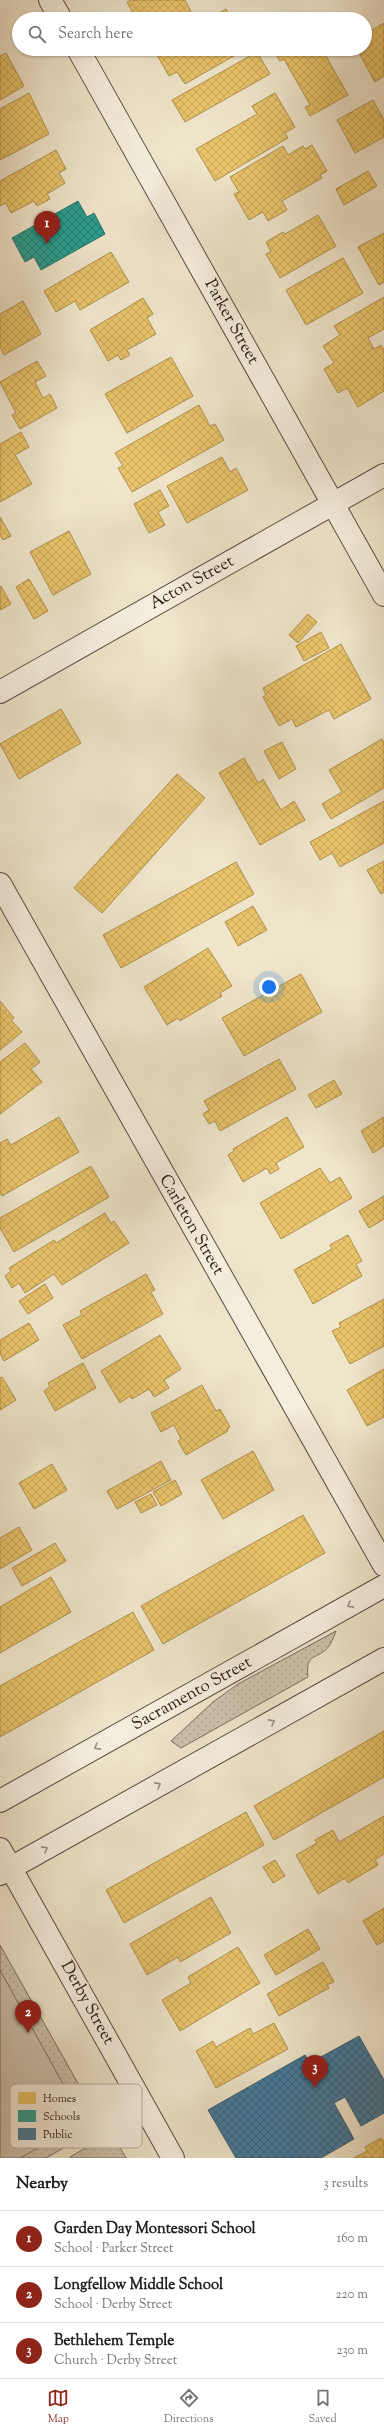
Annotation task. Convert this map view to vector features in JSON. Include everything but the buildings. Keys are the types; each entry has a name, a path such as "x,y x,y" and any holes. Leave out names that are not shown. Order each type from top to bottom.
{"street":[{"path":"50,0 57,12"},
{"name":"Parker Street","path":"82,56 384,595"},
{"name":"Acton Street","path":"0,692 384,475"},
{"name":"Carleton Street","path":"0,884 384,1565"},
{"name":"Sacramento Street","path":"0,1801 384,1586"},
{"path":"5,1871 384,1659"},
{"name":"Derby Street","path":"0,1849 5,1871 130,2084"},
{"name":"Derby Street","path":"142,2105 173,2158"}],"shaded area":[{"path":"336,1631 332,1641 325,1651 313,1657 308,1663 308,1677 181,1748 171,1741 213,1702 238,1684"},
{"path":"0,1945 78,2084 10,2084 10,2148 64,2148 46,2158 0,2158"},
{"path":"0,1970 63,2084 10,2084 10,2148 38,2148 20,2158 0,2158"},
{"path":"86,2148 120,2148 126,2158 71,2158 70,2157"}],"place":[{"name":"Garden Day Montessori School","path":"47,244"},
{"name":"Longfellow Middle School","path":"28,2033"},
{"name":"Bethlehem Temple","path":"315,2088"}]}
